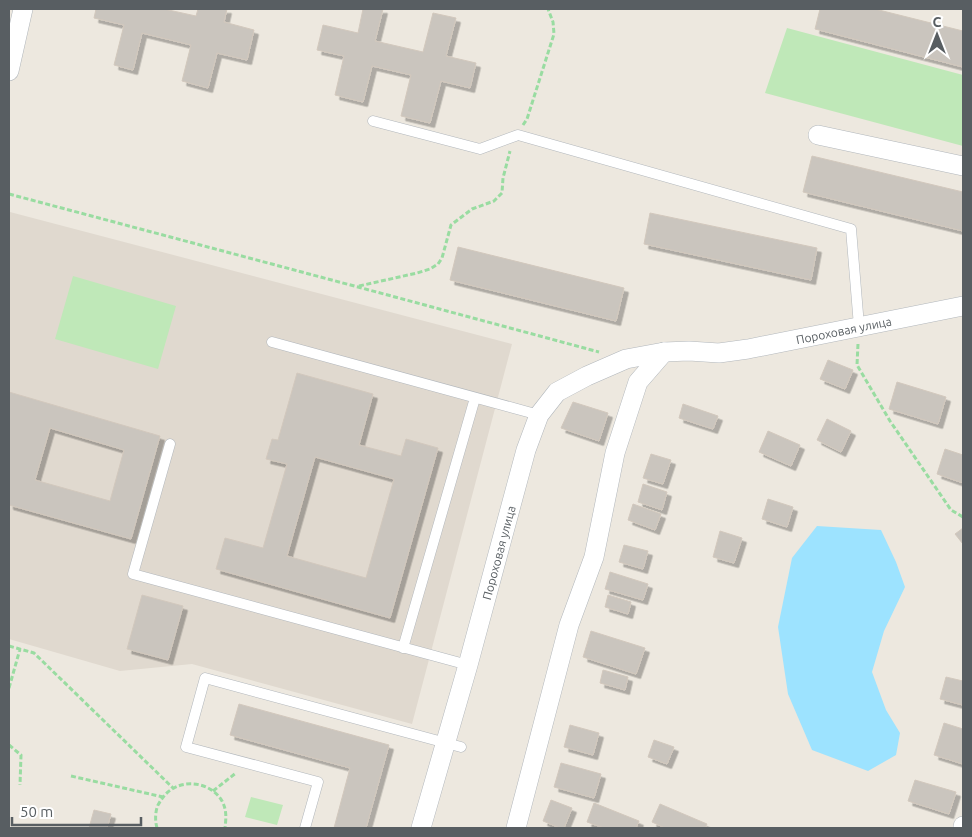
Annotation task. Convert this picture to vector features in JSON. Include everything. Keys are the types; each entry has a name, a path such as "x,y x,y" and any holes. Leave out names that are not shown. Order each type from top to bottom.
{"street":[{"path":"9,71 24,9"},
{"path":"818,135 963,166"},
{"name":"Пороховая улица","path":"421,828 454,745 468,665 526,450 539,415 557,392 586,376 626,359 664,352 719,352 748,349 963,306"},
{"path":"516,828 569,625 594,556 618,444 638,382 664,352"}],"lane":[{"path":"373,121 480,149 518,135 851,228 859,326"},
{"path":"272,342 539,415"},
{"path":"403,648 475,398"},
{"path":"170,444 133,574 468,665"},
{"path":"305,828 318,782 186,747 205,678 454,745"}],"path":[{"path":"358,287 417,273 438,264 442,258 451,225 472,209 494,202 502,193 503,178 511,149 526,119 554,34 553,22 548,9"},
{"path":"9,194 626,359"},
{"path":"859,326 857,365 890,421 951,510 963,517"},
{"path":"9,646 34,653 173,788"},
{"path":"9,688 20,649"},
{"path":"9,745 21,755 20,785"},
{"path":"213,791 248,763"},
{"path":"71,776 163,797"},
{"path":"157,828 155,823 156,809 163,797 173,788 186,783 200,784 213,791 222,801 226,814 225,828"}],"shaded area":[{"path":"10,212 512,344 412,724 192,664 120,671 9,639"}],"green space":[{"path":"787,28 963,75 963,146 765,93"},
{"path":"73,276 176,306 158,369 55,339"},
{"path":"251,797 283,805 277,825 245,817"}],"water":[{"path":"817,526 881,530 905,587 884,631 872,672 886,710 900,733 896,755 868,771 812,750 788,694 778,627 792,558"}],"building":[{"path":"96,9 164,9 196,16 198,9 227,9 224,22 254,30 247,60 217,53 208,88 182,81 191,45 142,33 133,70 114,65 124,25 94,18"},
{"path":"363,9 383,9 375,41 423,52 433,13 456,18 446,56 476,63 470,88 441,81 430,123 401,116 411,75 372,66 363,102 335,95 344,56 317,50 323,25 358,33"},
{"path":"820,9 875,9 963,31 963,67 815,29"},
{"path":"812,156 963,192 963,231 803,192"},
{"path":"650,213 817,248 811,280 644,244"},
{"path":"458,247 624,288 616,321 450,280"},
{"path":"828,360 853,370 845,389 820,379"},
{"path":"297,373 373,394 359,445 401,456 406,439 438,448 390,618 216,569 225,538 263,548 287,464 266,459 272,439 278,440","holes":["315,457 394,479 366,578 287,556"]},
{"path":"897,382 946,397 938,424 889,409"},
{"path":"9,392 160,436 131,539 9,505","holes":["50,428 124,450 110,501 35,480"]},
{"path":"573,402 608,413 599,441 561,428"},
{"path":"683,404 718,416 713,429 679,418"},
{"path":"827,419 851,431 841,452 817,440"},
{"path":"768,431 800,445 791,466 759,452"},
{"path":"945,449 963,455 963,483 937,474"},
{"path":"651,454 671,460 663,484 643,478"},
{"path":"643,484 667,492 662,510 638,502"},
{"path":"768,499 793,507 787,527 762,519"},
{"path":"633,504 661,514 655,530 628,520"},
{"path":"963,528 963,544 955,534"},
{"path":"720,531 742,538 734,563 713,557"},
{"path":"624,545 648,551 643,569 619,562"},
{"path":"610,572 648,584 643,600 605,589"},
{"path":"142,595 183,606 168,660 127,649"},
{"path":"608,595 631,602 628,614 605,607"},
{"path":"591,631 645,648 636,674 583,657"},
{"path":"603,670 628,677 625,690 600,683"},
{"path":"946,677 963,681 963,705 940,699"},
{"path":"239,704 389,745 366,828 334,828 350,768 230,735"},
{"path":"944,723 963,729 963,764 934,755"},
{"path":"570,725 599,733 593,755 564,747"},
{"path":"654,740 674,747 667,764 648,757"},
{"path":"561,763 601,774 594,798 554,787"},
{"path":"915,780 956,792 949,814 908,801"},
{"path":"551,800 572,808 564,828 543,821"},
{"path":"594,803 639,821 636,828 604,828 587,822"},
{"path":"660,804 707,824 705,828 665,828 652,822"},
{"path":"94,810 111,814 107,828 89,828"}]}
